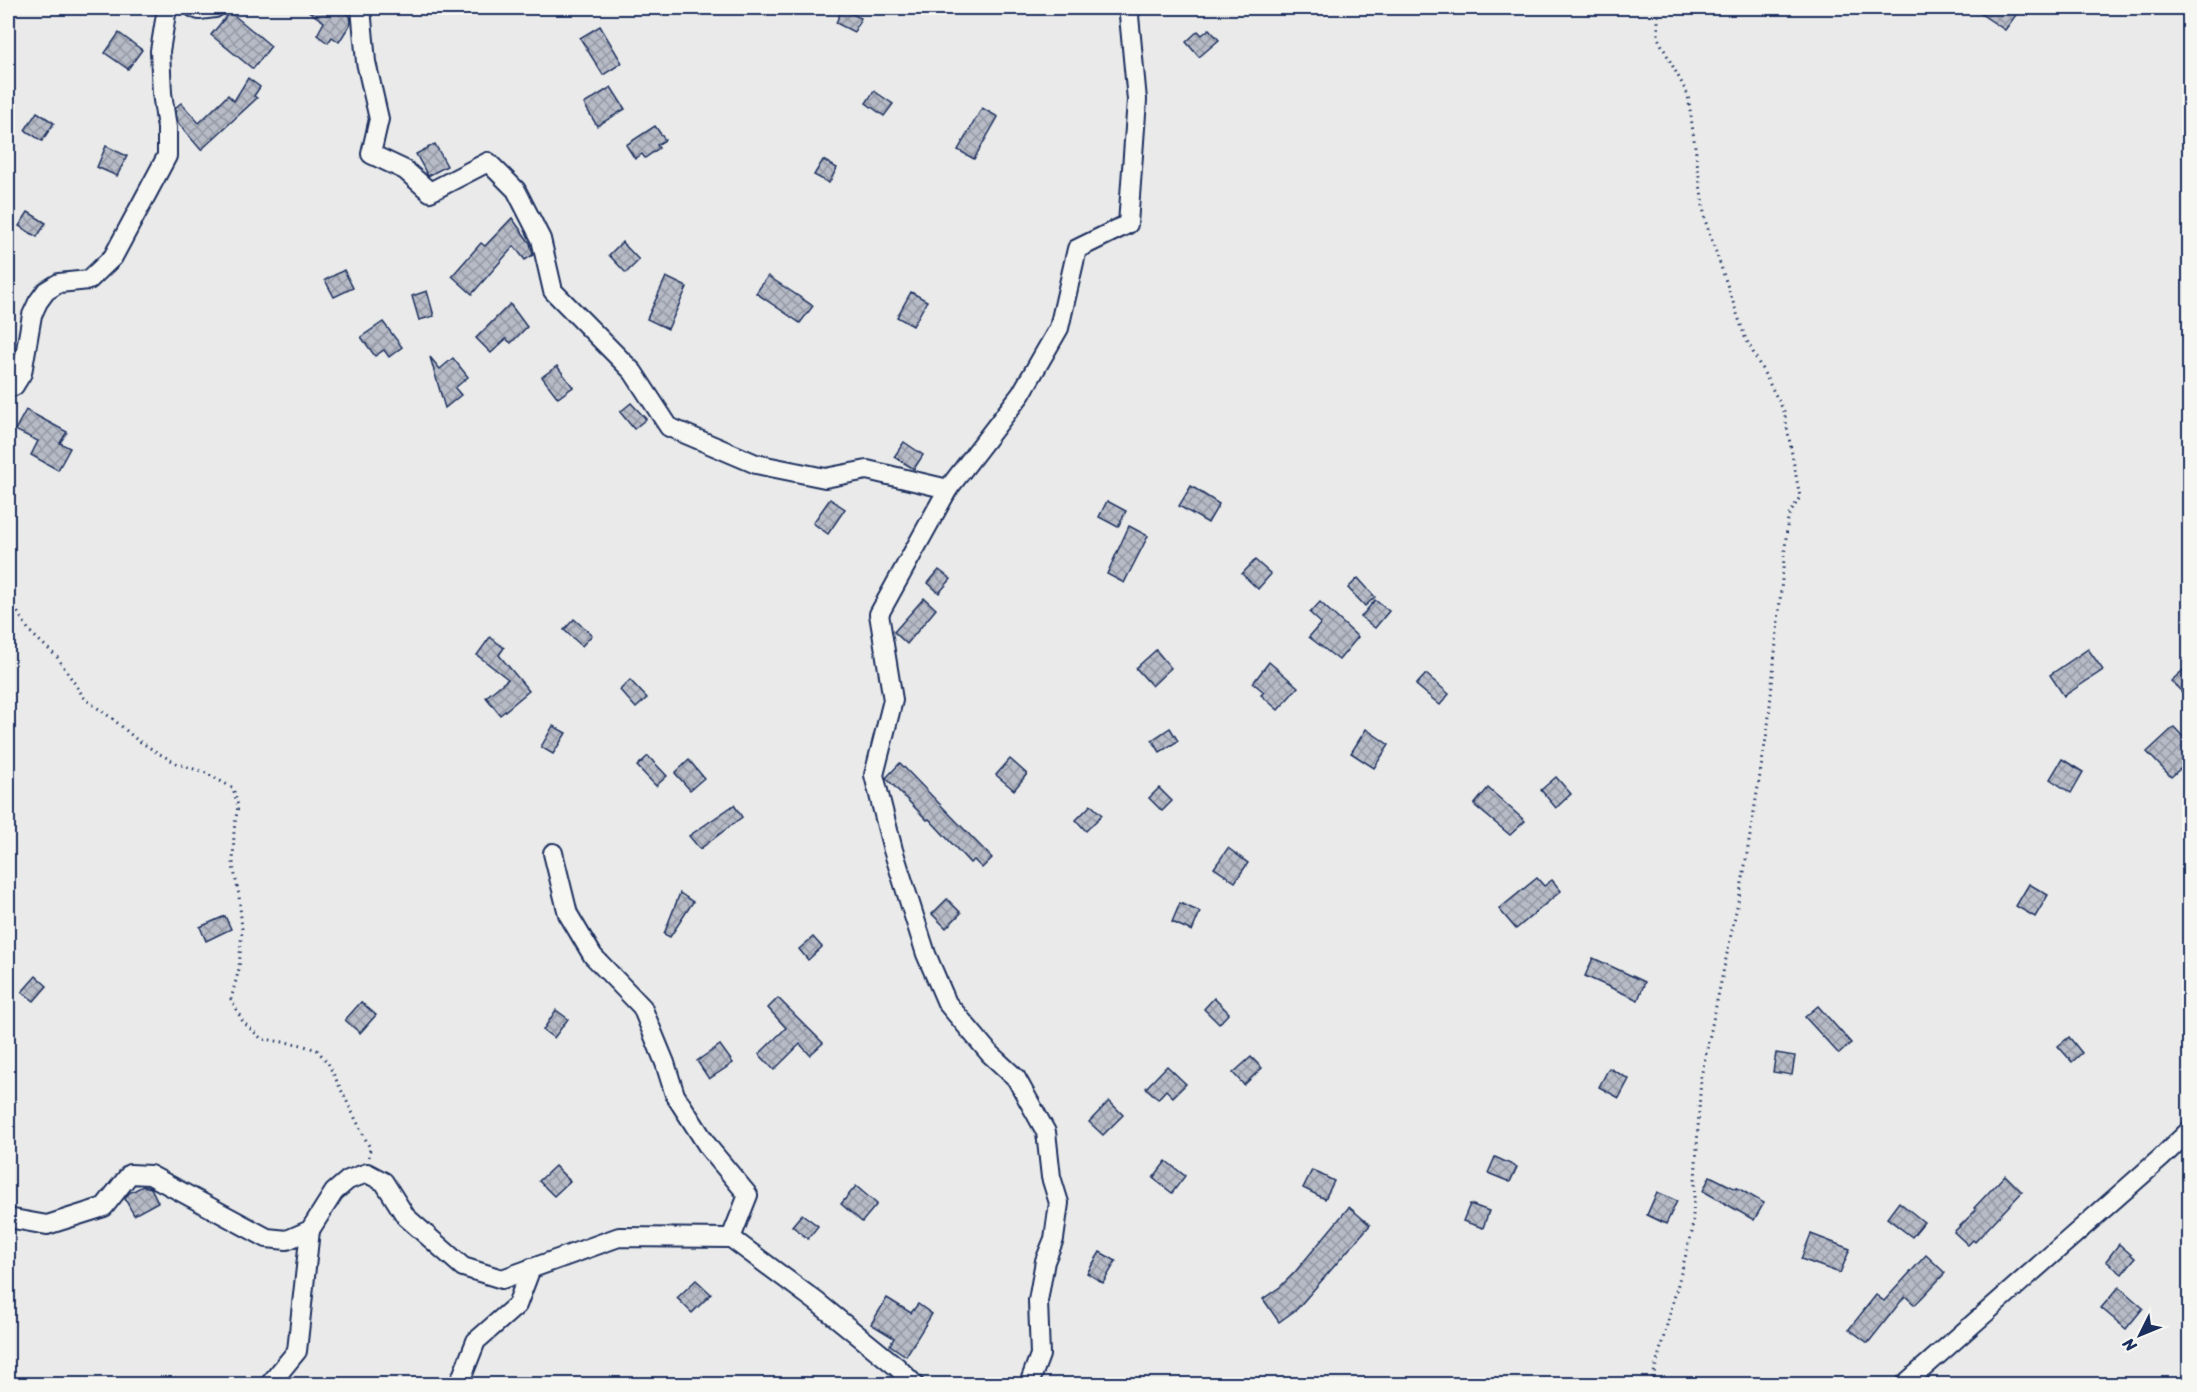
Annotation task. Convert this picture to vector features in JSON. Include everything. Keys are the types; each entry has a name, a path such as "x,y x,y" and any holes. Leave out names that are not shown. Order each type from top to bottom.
{"street":[{"path":"8,388 14,386 22,373 32,315 46,291 59,283 89,280 113,257 167,156 167,128 162,93 160,51 167,8"},
{"path":"194,8 199,10 215,8"},
{"path":"361,8 366,62 379,119 371,154 405,170 430,192 488,162 516,190 541,239 554,291 633,372 669,427 756,464 825,478 867,470 948,489"},
{"path":"1029,1384 1040,1355 1038,1302 1046,1261 1054,1239 1059,1203 1051,1177 1046,1132 1016,1078 990,1054 948,1003 920,933 893,850 874,775 893,700 879,614 948,489 1021,394 1059,328 1077,249 1128,224 1137,100 1129,16 1131,8"},
{"path":"553,853 568,914 593,956 642,1007 665,1063 675,1095 709,1149 748,1196 731,1238"},
{"path":"1905,1384 2190,1130"},
{"path":"270,1384 297,1351 310,1230 334,1192 348,1180 368,1173 384,1182 406,1217 463,1267 502,1279 619,1238 731,1238 826,1309 897,1366 914,1384"},
{"path":"8,1218 47,1225 104,1207 130,1174 150,1174 267,1238 287,1240 310,1230"},
{"path":"459,1384 476,1341 517,1305 531,1268"}],"path":[{"path":"1652,1384 1692,1232 1701,1077 1743,878 1768,726 1788,517 1800,497 1784,411 1745,337 1706,220 1688,95 1658,38 1658,8"},
{"path":"8,597 30,632 57,657 85,699 136,739 158,753 178,764 204,772 232,788 238,806 234,830 233,867 242,929 239,969 231,999 243,1022 262,1039 298,1044 317,1050 328,1063 369,1148 368,1173"}],"building":[{"path":"304,8 349,8 346,13 350,16 351,23 339,42 332,37 328,43 317,35 324,22"},
{"path":"1972,8 2021,8 2005,30"},
{"path":"842,9 861,18 854,32 836,23"},
{"path":"230,12 271,46 253,69 211,35"},
{"path":"600,26 622,63 603,75 580,38"},
{"path":"1209,29 1219,40 1199,57 1186,42 1198,31 1202,35"},
{"path":"119,33 142,50 128,69 105,53"},
{"path":"248,78 260,87 254,96 257,98 201,150 178,123 175,108 181,103 199,123 228,95 234,101"},
{"path":"611,87 625,109 597,126 584,104"},
{"path":"874,91 893,104 884,116 866,103"},
{"path":"982,108 998,117 974,159 958,150"},
{"path":"37,112 54,123 42,141 25,130"},
{"path":"655,126 665,140 657,145 659,148 645,158 642,154 635,159 626,145"},
{"path":"435,144 447,166 428,176 416,154"},
{"path":"106,146 127,156 117,176 97,167"},
{"path":"823,160 837,168 829,183 814,175"},
{"path":"28,212 46,223 37,237 19,226"},
{"path":"512,218 530,243 533,255 525,260 514,246 472,294 452,276 481,243 485,246"},
{"path":"622,242 639,260 626,273 609,255"},
{"path":"344,270 353,288 334,297 325,280"},
{"path":"768,276 813,306 800,323 756,293"},
{"path":"666,277 687,287 668,329 647,319"},
{"path":"427,291 434,316 419,320 412,296"},
{"path":"911,292 927,301 913,326 897,317"},
{"path":"510,304 527,327 511,343 506,339 491,353 476,338"},
{"path":"383,322 402,347 389,357 384,350 375,356 361,337"},
{"path":"430,357 440,369 453,358 468,377 455,388 461,395 445,408"},
{"path":"557,366 573,387 558,398 542,377"},
{"path":"631,403 646,419 634,429 620,412"},
{"path":"26,410 67,432 60,443 70,448 58,470 31,455 38,441 15,430"},
{"path":"904,442 923,455 914,469 894,457"},
{"path":"1191,486 1219,504 1208,523 1179,506"},
{"path":"830,499 845,509 828,534 813,523"},
{"path":"1107,501 1126,511 1118,527 1099,517"},
{"path":"1129,526 1148,536 1124,583 1107,574"},
{"path":"1255,560 1271,574 1258,589 1242,574"},
{"path":"939,570 951,579 939,593 928,583"},
{"path":"1358,578 1375,597 1365,606 1348,588"},
{"path":"924,598 936,609 907,644 894,632"},
{"path":"1375,600 1389,611 1375,628 1361,617"},
{"path":"1320,602 1358,637 1339,660 1309,637 1321,623 1310,613"},
{"path":"574,619 592,635 582,646 564,630"},
{"path":"490,637 504,648 499,655 529,691 500,715 486,697 508,679 477,655"},
{"path":"2088,649 2103,670 2064,696 2050,675"},
{"path":"1156,650 1171,668 1152,686 1136,668"},
{"path":"1269,662 1298,687 1278,710 1261,695 1264,692 1253,683"},
{"path":"2190,664 2190,700 2171,681"},
{"path":"1426,674 1449,694 1440,705 1416,685"},
{"path":"630,680 647,698 636,708 620,690"},
{"path":"553,726 566,733 553,754 541,747"},
{"path":"2174,727 2190,744 2190,760 2171,777 2147,752"},
{"path":"1170,728 1178,741 1160,752 1152,740"},
{"path":"1366,729 1389,745 1374,768 1351,753"},
{"path":"648,756 667,776 656,786 637,766"},
{"path":"1010,759 1027,774 1014,790 996,775"},
{"path":"2062,759 2083,772 2071,793 2050,779"},
{"path":"689,760 704,778 690,790 675,773"},
{"path":"900,763 992,858 982,868 974,860 970,863 886,778"},
{"path":"1556,777 1571,794 1556,808 1541,790"},
{"path":"1159,788 1172,801 1162,811 1149,798"},
{"path":"1488,788 1525,821 1510,835 1474,805"},
{"path":"734,805 742,817 700,849 689,836"},
{"path":"1091,805 1102,815 1086,831 1076,820"},
{"path":"1228,848 1248,863 1235,882 1214,868"},
{"path":"1537,878 1544,886 1552,880 1561,891 1516,929 1499,909"},
{"path":"2029,884 2048,895 2035,917 2016,906"},
{"path":"680,893 693,902 670,937 664,934"},
{"path":"947,899 961,913 946,928 932,914"},
{"path":"1180,903 1200,912 1192,931 1172,922"},
{"path":"225,916 231,929 206,941 200,927"},
{"path":"813,937 822,947 808,960 799,949"},
{"path":"1593,958 1645,982 1638,1000 1585,976"},
{"path":"36,976 47,986 34,1001 22,992"},
{"path":"778,998 823,1043 810,1055 800,1044 774,1070 759,1054 786,1028 768,1008"},
{"path":"1214,998 1229,1013 1219,1024 1204,1009"},
{"path":"361,1002 376,1015 360,1033 345,1020"},
{"path":"1818,1006 1851,1043 1839,1054 1805,1017"},
{"path":"556,1010 568,1019 554,1038 543,1030"},
{"path":"2069,1037 2082,1053 2072,1062 2058,1046"},
{"path":"720,1045 733,1063 709,1079 697,1061"},
{"path":"1776,1053 1795,1056 1792,1075 1773,1072"},
{"path":"1251,1057 1262,1068 1244,1085 1233,1073"},
{"path":"1167,1066 1186,1084 1173,1097 1166,1090 1158,1099 1146,1088"},
{"path":"1609,1068 1629,1079 1619,1098 1599,1087"},
{"path":"1109,1101 1123,1115 1103,1135 1089,1122"},
{"path":"1495,1157 1517,1167 1510,1182 1488,1173"},
{"path":"1166,1161 1185,1176 1172,1193 1153,1178"},
{"path":"555,1166 570,1181 554,1196 539,1181"},
{"path":"1312,1170 1334,1181 1325,1199 1303,1188"},
{"path":"2005,1175 2022,1192 1975,1242 1973,1240 1968,1245 1954,1232"},
{"path":"1710,1176 1764,1203 1754,1220 1703,1191"},
{"path":"143,1186 151,1188 158,1202 134,1215 125,1199 129,1193"},
{"path":"856,1186 877,1204 862,1222 841,1204"},
{"path":"1657,1192 1677,1201 1666,1224 1647,1215"},
{"path":"1899,1202 1924,1222 1912,1237 1887,1218"},
{"path":"1470,1204 1489,1211 1483,1228 1463,1221"},
{"path":"1349,1207 1370,1225 1297,1309 1279,1322 1263,1299 1295,1272"},
{"path":"802,1214 818,1226 808,1239 792,1226"},
{"path":"1811,1234 1850,1249 1840,1273 1801,1259"},
{"path":"2119,1244 2135,1258 2122,1274 2106,1261"},
{"path":"1100,1252 1116,1261 1103,1283 1087,1273"},
{"path":"1926,1255 1945,1273 1915,1305 1905,1296 1868,1343 1849,1329 1876,1295 1884,1301"},
{"path":"696,1280 711,1294 692,1313 677,1298"},
{"path":"2119,1287 2143,1308 2126,1329 2101,1308"},
{"path":"887,1298 911,1313 918,1304 932,1314 906,1356 890,1345 894,1338 871,1324"}]}
